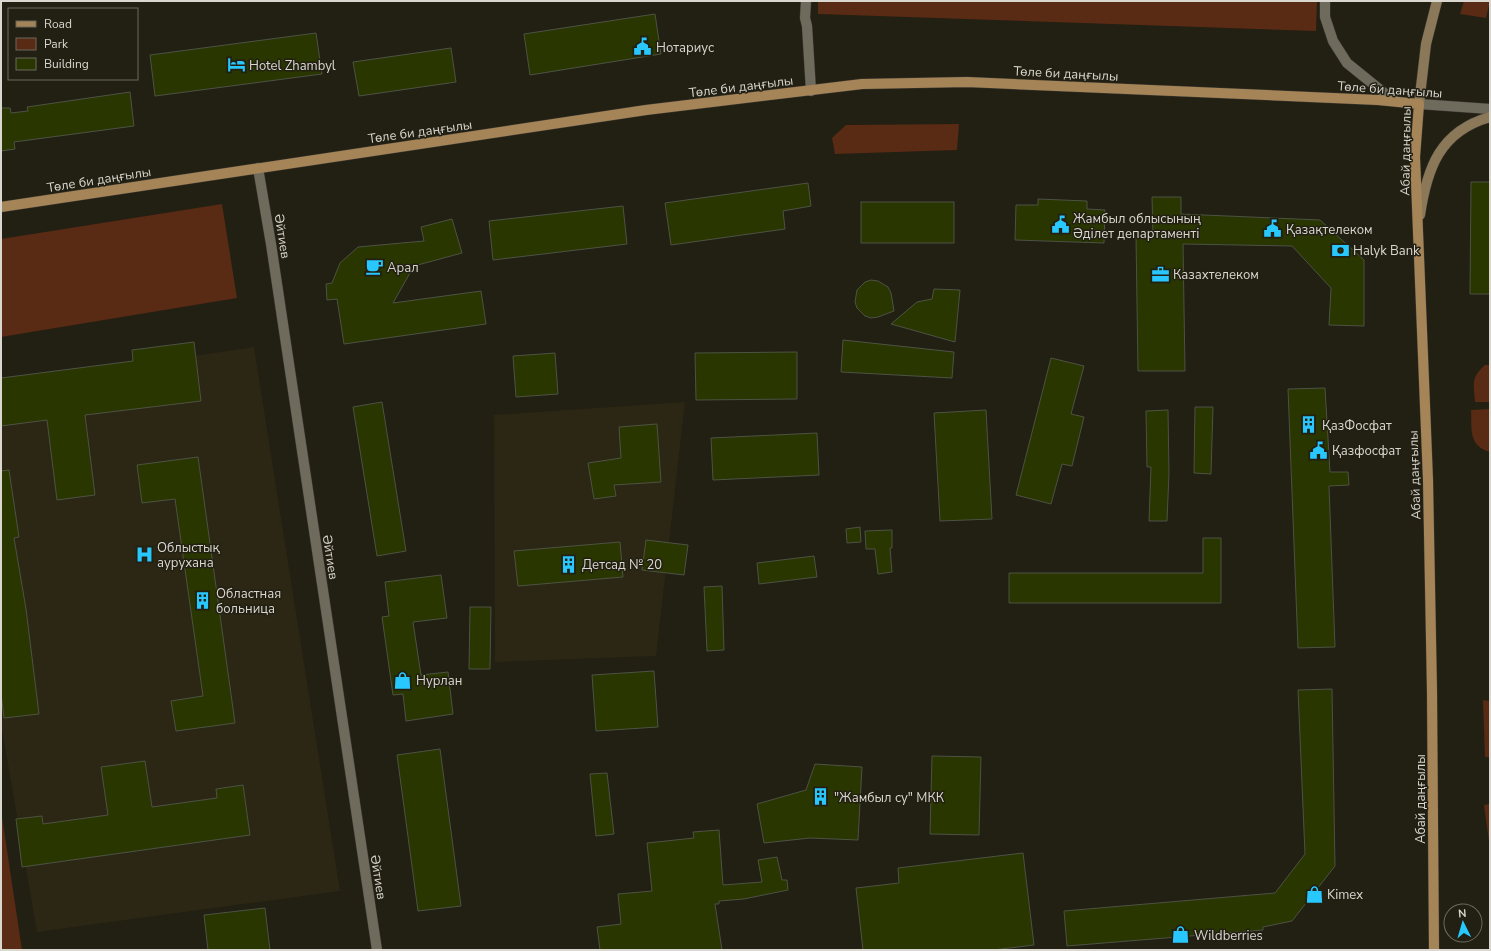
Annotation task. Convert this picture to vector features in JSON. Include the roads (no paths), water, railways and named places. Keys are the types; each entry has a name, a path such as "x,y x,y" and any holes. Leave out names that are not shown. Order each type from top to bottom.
{"main road":[{"name":"Абай даңғылы","path":"1434,950 1432,692 1428,480 1415,157 1426,44 1437,1"},
{"name":"Төле би даңғылы","path":"1,206 646,110 862,84 967,82 1394,101 1419,104"},
{"path":"1418,225 1424,189 1436,157 1445,144 1458,133 1476,121 1490,117"}],"street":[{"path":"806,1 805,18 807,26 811,91"},
{"path":"1325,1 1324,17 1333,41 1347,63 1394,101"},
{"name":"Төле би даңғылы","path":"1419,104 1490,109"},
{"name":"Әйтиев","path":"258,168 377,950"}],"place":[{"name":"Нотариус","path":"643,47"},
{"name":"Hotel Zhambyl","path":"236,65"},
{"name":"Жамбыл облысының Әділет департаменті","path":"1060,225"},
{"name":"Қазақтелеком","path":"1273,229"},
{"name":"Halyk Bank","path":"1340,250"},
{"name":"Арал","path":"374,267"},
{"name":"Казахтелеком","path":"1160,274"},
{"name":"ҚазФосфат","path":"1309,425"},
{"name":"Қазфосфат","path":"1319,450"},
{"name":"Облыстық аурухана","path":"144,554"},
{"name":"Детсад № 20","path":"569,564"},
{"name":"Областная больница","path":"203,600"},
{"name":"Нурлан","path":"403,680"},
{"name":"\"Жамбыл су\" МКК","path":"821,797"},
{"name":"Kimex","path":"1314,894"},
{"name":"Wildberries","path":"1181,935"}]}
